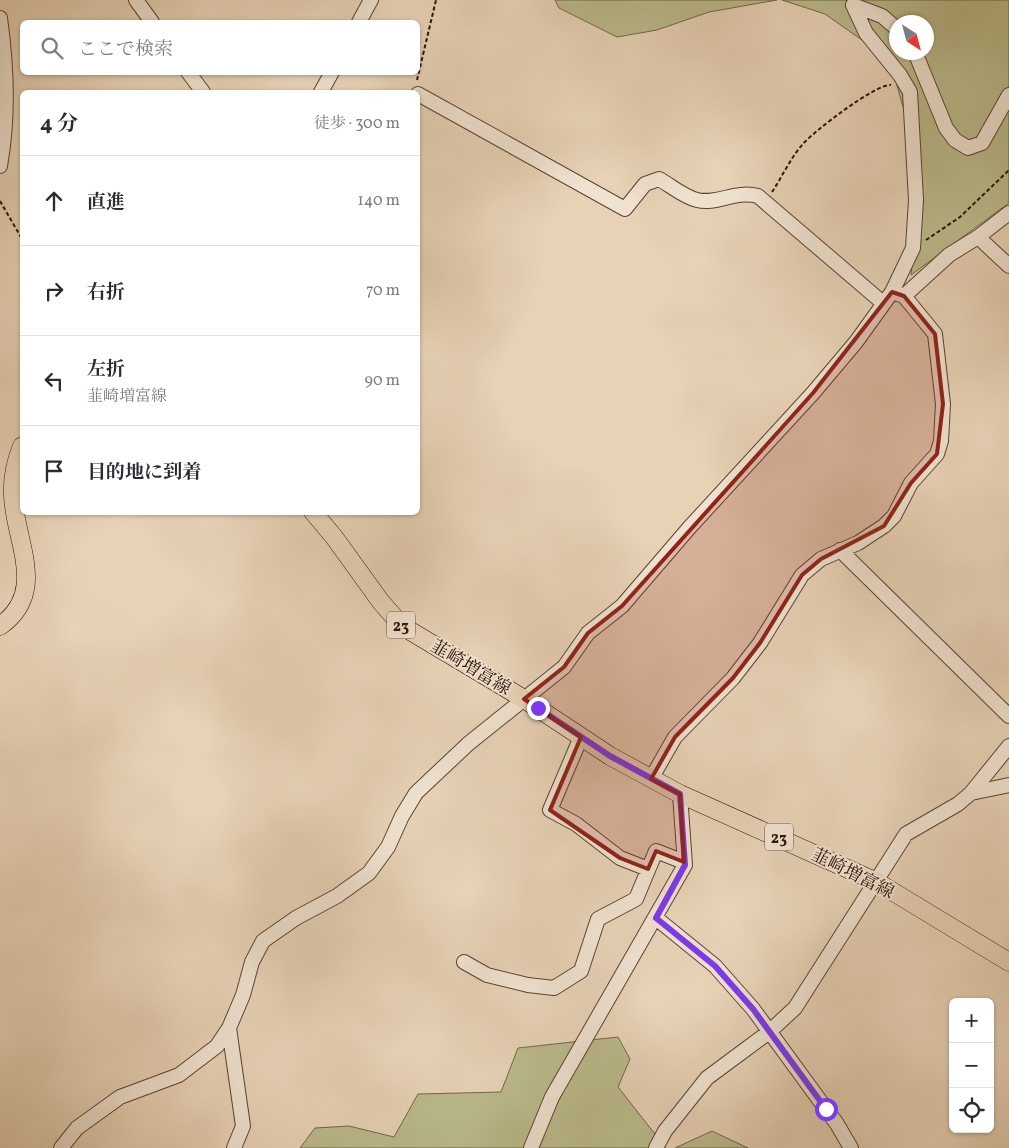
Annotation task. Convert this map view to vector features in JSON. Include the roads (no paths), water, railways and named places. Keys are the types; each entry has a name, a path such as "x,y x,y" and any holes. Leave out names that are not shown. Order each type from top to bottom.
{"main road":[{"path":"0,626 18,609 24,593 26,574 12,496 13,470 20,451"},
{"name":"韮崎増富線","path":"316,515 334,537 381,602 402,626 524,699 610,756 651,779 680,794 877,882 1009,962"}],"street":[{"path":"136,0 151,20"},
{"path":"360,20 371,0"},
{"path":"889,22 882,16 853,5 866,33 900,75 910,92 916,200 913,248 898,294"},
{"path":"0,18 7,84 7,118 0,166"},
{"path":"918,60 946,128 955,140 968,148 982,143 1009,95"},
{"path":"190,75 202,90"},
{"path":"322,90 330,75"},
{"path":"420,96 625,209 645,184 659,179 695,200 707,201 745,193 758,196 883,303"},
{"path":"61,1148 77,1128 120,1097 179,1075 217,1046 230,1028 243,995 252,962 264,941 296,918 337,896 369,873 388,847 402,816 416,793 468,744 564,667 588,633 622,606 688,528 819,385 856,342 883,303 898,294 949,255 978,237 1009,213"},
{"path":"978,237 1009,266"},
{"path":"651,779 675,737 733,678 760,643 802,575 821,558 858,543 889,521 911,483 937,454 941,441 943,404 935,334 898,294"},
{"path":"840,550 1009,716"},
{"path":"581,736 550,810 576,824 620,858 648,869"},
{"path":"656,1148 665,1131 707,1078 769,1032 800,1001 852,915 877,882 906,834 958,804 971,793 1009,746"},
{"path":"971,793 1009,785"},
{"path":"531,1148 552,1097 656,918 684,862 680,794"},
{"path":"464,962 486,976 528,985 554,988 581,971 598,919 636,899 656,851 684,862"},
{"path":"656,918 715,966 753,1009 837,1124 851,1148"},
{"path":"230,1028 243,1126 234,1148"}]}
